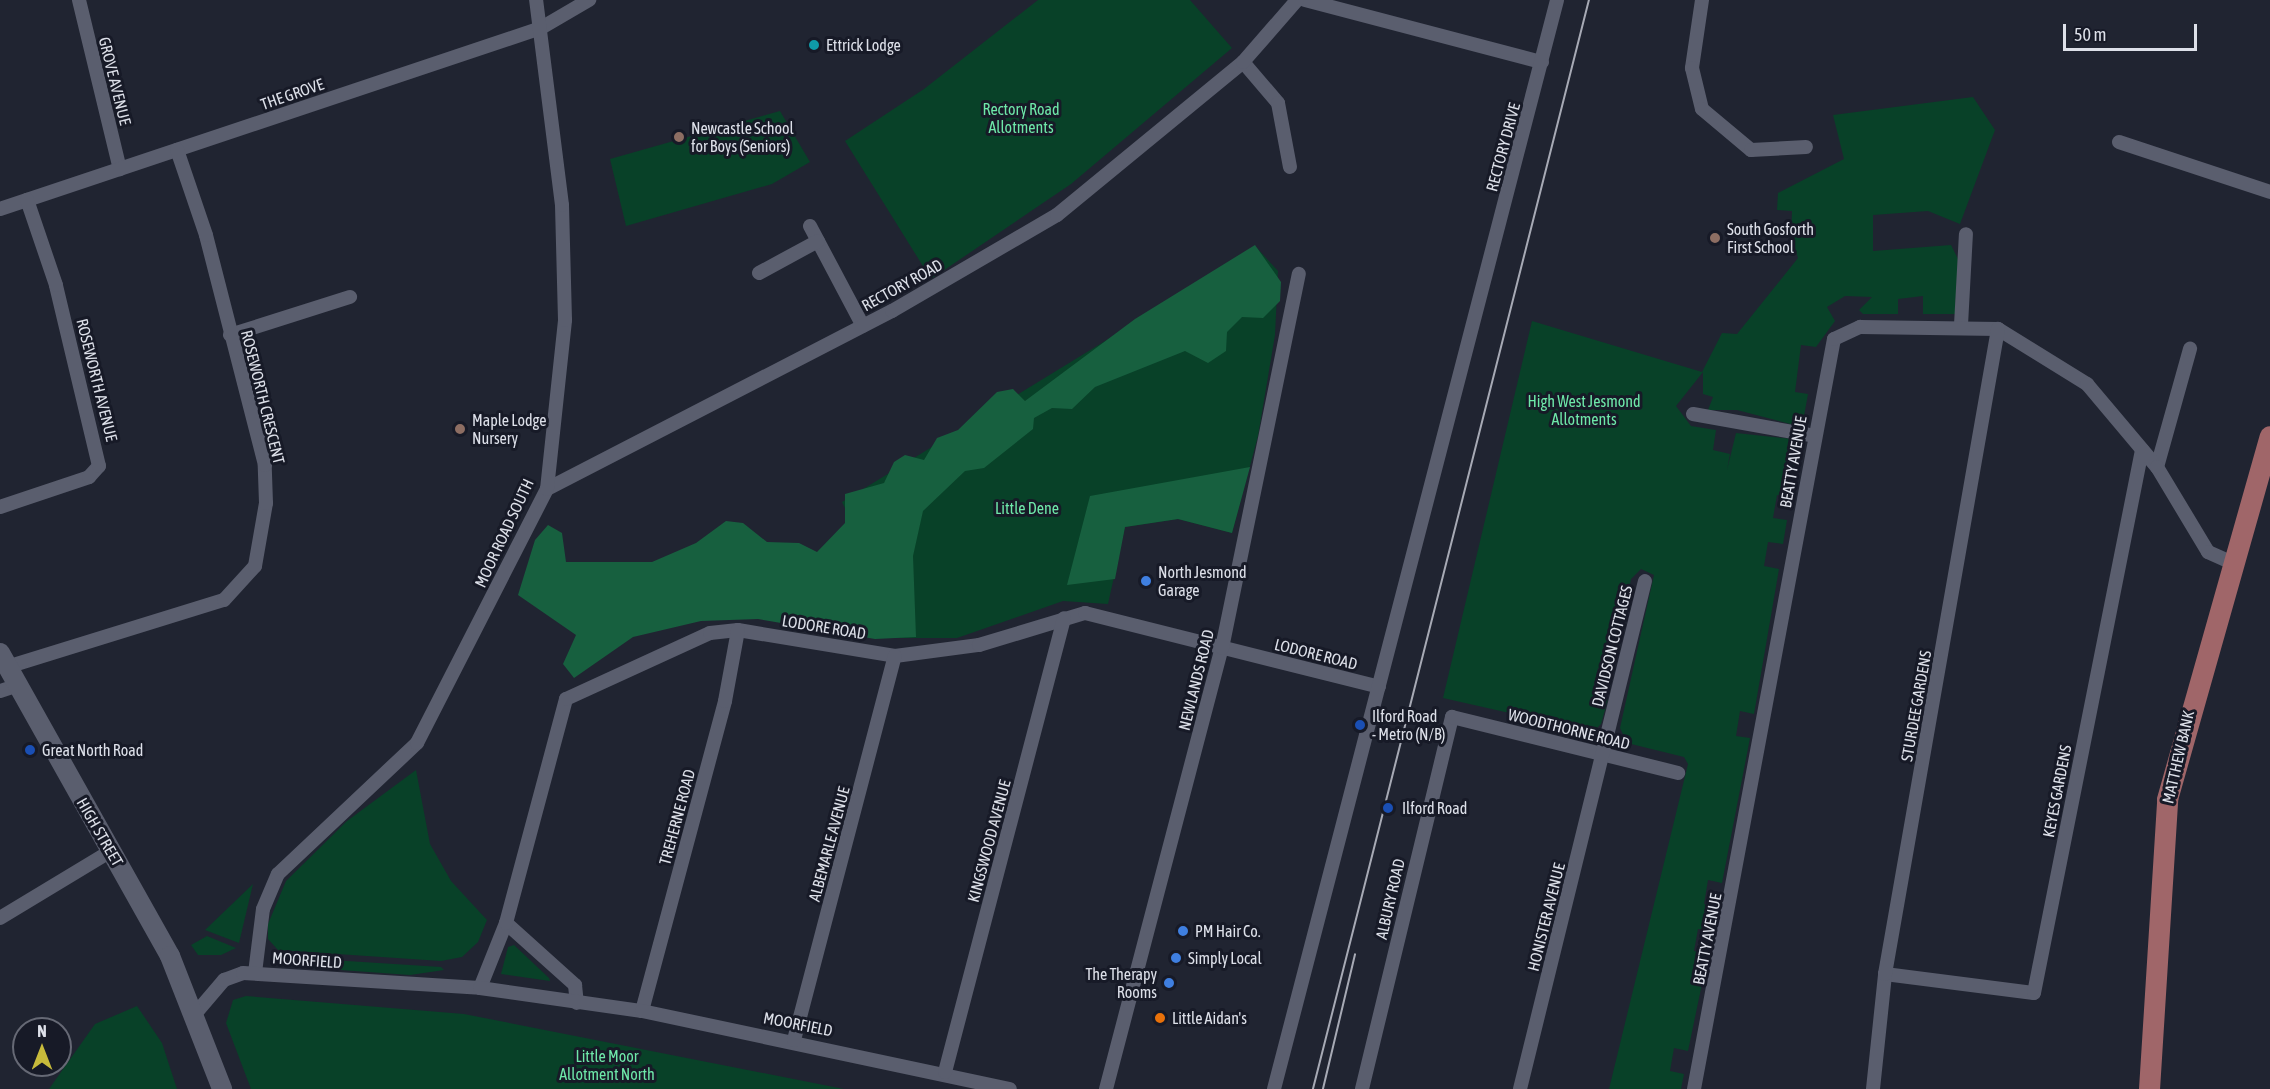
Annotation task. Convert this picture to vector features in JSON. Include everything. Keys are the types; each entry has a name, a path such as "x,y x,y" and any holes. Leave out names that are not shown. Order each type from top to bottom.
{"main road":[{"name":"MATTHEW BANK","path":"2149,1089 2167,800 2233,563 2267,460 2270,436"},
{"name":"HIGH STREET","path":"4,660 9,688 111,851 195,1014"},
{"path":"195,1014 222,1089"}],"street":[{"name":"GROVE AVENUE","path":"79,0 120,169"},
{"name":"MOOR ROAD SOUTH","path":"255,973 263,909 278,874 417,743 547,489 565,320 562,205 536,0"},
{"name":"THE GROVE","path":"0,209 541,28 589,0"},
{"name":"RECTORY ROAD","path":"547,489 863,326 1057,215 1242,62 1297,0"},
{"path":"1305,0 1542,62"},
{"name":"RECTORY DRIVE","path":"1379,687 1557,0"},
{"path":"1702,0 1692,68 1702,109 1751,150 1806,147"},
{"path":"1242,62 1278,103 1290,167"},
{"path":"2119,142 2270,192"},
{"name":"ROSEWORTH CRESCENT","path":"4,660 224,600 255,566 266,502 265,465 177,150"},
{"name":"ROSEWORTH AVENUE","path":"0,507 89,477 99,466 56,285 27,200"},
{"path":"810,226 863,326"},
{"path":"1961,325 1966,234"},
{"path":"759,273 818,241"},
{"name":"NEWLANDS ROAD","path":"1106,1089 1222,648 1299,274"},
{"path":"230,334 350,297"},
{"name":"BEATTY AVENUE","path":"1694,1089 1756,779 1828,352 1846,330 1961,325 1998,329 2087,384 2157,466 2208,552 2233,563"},
{"name":"STURDEE GARDENS","path":"1873,1089 1885,974 1998,329"},
{"path":"2157,466 2190,349"},
{"path":"1693,414 1815,436"},
{"name":"KEYES GARDENS","path":"1885,974 2034,993 2142,450"},
{"name":"DAVIDSON COTTAGES","path":"1604,753 1645,581"},
{"name":"LODORE ROAD","path":"480,988 506,923 566,699 710,633 738,630 895,656 978,645 1085,613 1379,687"},
{"name":"KINGSWOOD AVENUE","path":"945,1072 1064,618"},
{"name":"TREHERNE ROAD","path":"642,1011 725,701 738,630"},
{"name":"ALBEMARLE AVENUE","path":"794,1040 895,656"},
{"path":"1274,1089 1379,687"},
{"name":"WOODTHORNE ROAD","path":"1452,717 1678,773"},
{"name":"ALBURY ROAD","path":"1362,1089 1452,717"},
{"name":"HONISTER AVENUE","path":"1520,1089 1604,753"},
{"path":"0,918 111,851"},
{"path":"506,923 575,985 577,1003"},
{"name":"MOORFIELD","path":"195,1014 224,980 255,973 480,988 642,1011 945,1072 1010,1089"}],"green space":[{"name":"Rectory Road Allotments","path":"1038,0 1190,0 1232,48 1071,184 931,279 845,141 924,89"},
{"name":"High West Jesmond Allotments","path":"1973,97 1995,130 1960,224 1928,211 1873,215 1873,251 1951,245 1958,259 1955,314 1923,314 1923,296 1898,299 1898,314 1863,314 1859,310 1872,297 1845,296 1827,307 1835,321 1816,347 1801,345 1795,392 1808,394 1802,427 1737,410 1708,410 1713,397 1703,394 1703,372 1676,406 1691,426 1716,430 1713,450 1730,454 1727,470 1736,433 1801,440 1791,497 1777,495 1773,518 1787,520 1783,544 1768,542 1764,566 1779,569 1754,714 1740,711 1736,736 1750,738 1722,883 1708,880 1704,904 1717,907 1712,931 1698,929 1694,951 1708,955 1688,1051 1674,1048 1670,1071 1684,1074 1681,1089 1609,1089 1688,764 1684,757 1627,743 1620,728 1654,575 1641,569 1631,579 1614,670 1598,668 1592,694 1608,699 1601,724 1593,732 1443,698 1532,321 1702,372 1722,333 1737,334 1798,258 1791,236 1792,211 1777,210 1778,193 1844,159 1833,115"},
{"path":"780,111 810,162 772,184 626,226 610,159"},
{"path":"1255,245 1281,282 1280,301 1263,318 1242,317 1227,332 1226,351 1208,363 1185,351 1095,387 1072,409 1052,408 1034,418 1033,429 984,468 965,471 923,511 913,556 916,637 875,639 758,619 701,621 633,637 574,678 563,664 576,635 518,595 535,540 548,525 562,533 566,562 652,562 696,543 726,521 743,523 767,542 799,543 817,552 845,523 845,494 884,483 894,462 905,455 924,460 937,438 958,430 997,392 1013,389 1025,401 1135,319"},
{"name":"Little Dene","path":"1257,248 1278,271 1275,335 1258,436 1232,533 1178,519 1125,527 1108,604 1063,601 957,638 890,638 879,577 842,502"},
{"path":"1250,467 1232,533 1178,519 1125,527 1115,579 1067,585 1090,496"},
{"path":"416,770 430,844 451,881 487,920 478,942 462,957 441,961 278,950 268,939 268,924 286,881 347,821"},
{"path":"253,884 239,943 205,930"},
{"path":"207,936 236,948 221,955 198,955 191,945"},
{"path":"514,945 550,981 501,974 508,947"},
{"path":"300,958 441,967 444,970 410,975 299,967"},
{"name":"Little Moor Allotment North","path":"246,996 464,1014 844,1089 251,1089 226,1023 233,1000"},
{"path":"137,1006 162,1043 177,1089 49,1089 57,1077 72,1077 72,1056 95,1024"}],"tram line":[{"path":"1313,1089 1589,0"},
{"path":"1323,1089 1355,955"}],"place":[{"name":"Ettrick Lodge","path":"814,45"},
{"name":"Newcastle School for Boys (Seniors)","path":"679,137"},
{"name":"South Gosforth First School","path":"1715,238"},
{"name":"Maple Lodge Nursery","path":"460,429"},
{"name":"North Jesmond Garage","path":"1146,581"},
{"name":"Ilford Road - Metro (N/B)","path":"1360,725"},
{"name":"Great North Road","path":"30,750"},
{"name":"Ilford Road","path":"1388,808"},
{"name":"PM Hair Co.","path":"1183,931"},
{"name":"Simply Local","path":"1176,958"},
{"name":"The Therapy Rooms","path":"1169,983"},
{"name":"Little Aidan's","path":"1160,1018"}]}
